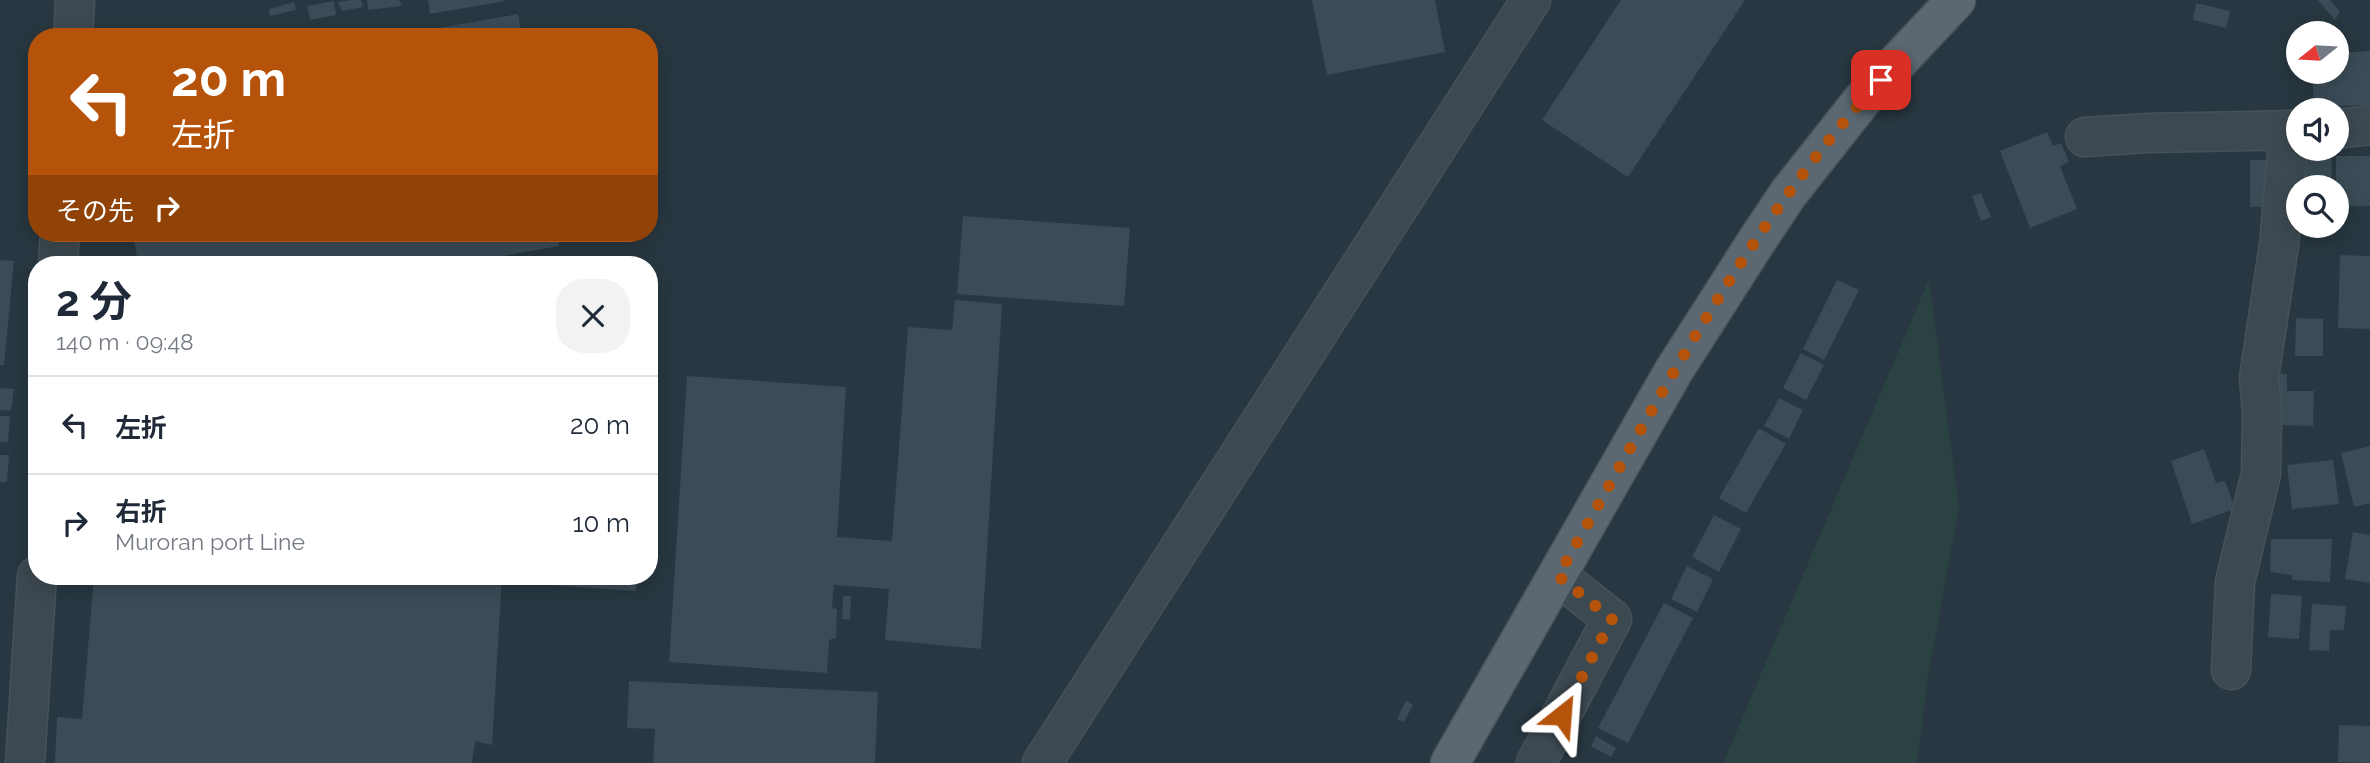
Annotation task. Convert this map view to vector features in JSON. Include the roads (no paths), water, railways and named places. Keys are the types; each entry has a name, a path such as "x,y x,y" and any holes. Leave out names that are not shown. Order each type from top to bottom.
{"main road":[{"path":"1450,763 1674,372 1788,194 1863,99 1956,0"}],"street":[{"path":"73,28 75,0"},
{"path":"1042,763 1531,0"},
{"path":"2349,127 2370,125"},
{"path":"2084,137 2286,130"},
{"path":"2231,670 2235,582 2261,474 2262,414 2259,378 2290,161"},
{"path":"1536,763 1612,619 1558,576"},
{"path":"25,763 36,585"}]}
